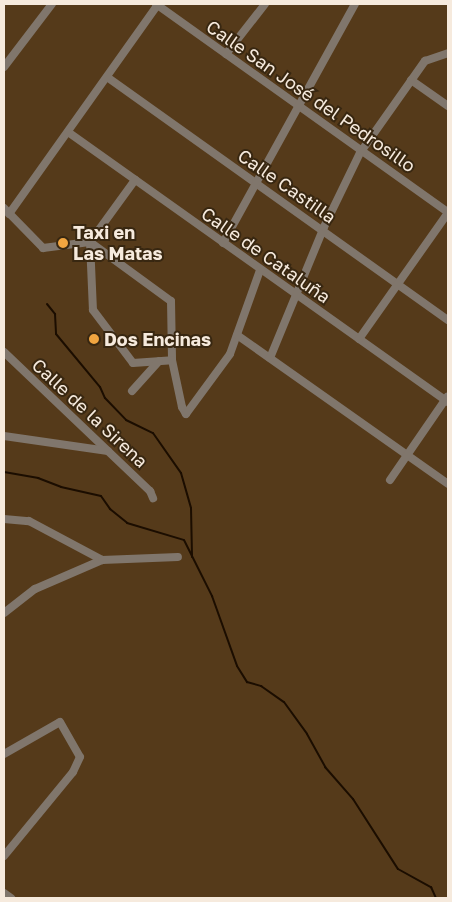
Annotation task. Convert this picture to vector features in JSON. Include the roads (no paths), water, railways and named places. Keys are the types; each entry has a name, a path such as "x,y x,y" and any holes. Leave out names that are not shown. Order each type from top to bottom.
{"street":[{"path":"4,67 52,4"},
{"path":"157,4 68,132 6,211 44,248 90,242 170,301 172,360 182,407 186,414 230,354 260,270"},
{"name":"Calle San José del Pedrosillo","path":"157,4 448,212"},
{"path":"226,54 265,4"},
{"path":"223,243 355,4"},
{"path":"270,358 323,229 362,151 425,62 448,54"},
{"name":"Calle Castilla","path":"107,77 323,229 448,320"},
{"path":"411,80 448,106"},
{"name":"Calle de Cataluña","path":"68,132 260,270 447,399"},
{"path":"135,180 90,242 93,310 133,363 172,360"},
{"path":"359,339 448,212"},
{"path":"238,335 448,484"},
{"name":"Calle de la Sirena","path":"4,352 150,491 153,498"},
{"path":"132,391 159,361"},
{"path":"390,480 447,399"},
{"path":"4,436 108,451"},
{"path":"4,519 29,521 102,560"},
{"path":"4,613 34,589 102,560 178,557"},
{"path":"4,754 60,722 79,752 79,761 4,856"},
{"path":"4,893 10,898"}],"waterway":[{"path":"47,304 55,314 56,334 100,387 105,398 126,420 153,433 181,473 191,508 192,557"},
{"path":"4,472 38,478 61,487 101,496 110,509 127,523 184,540 212,596 237,666 247,682 261,686 284,702 307,734 325,767 353,799 398,869 431,887 436,898"}],"place":[{"name":"Taxi en Las Matas","path":"63,243"},
{"name":"Dos Encinas","path":"94,339"}]}
